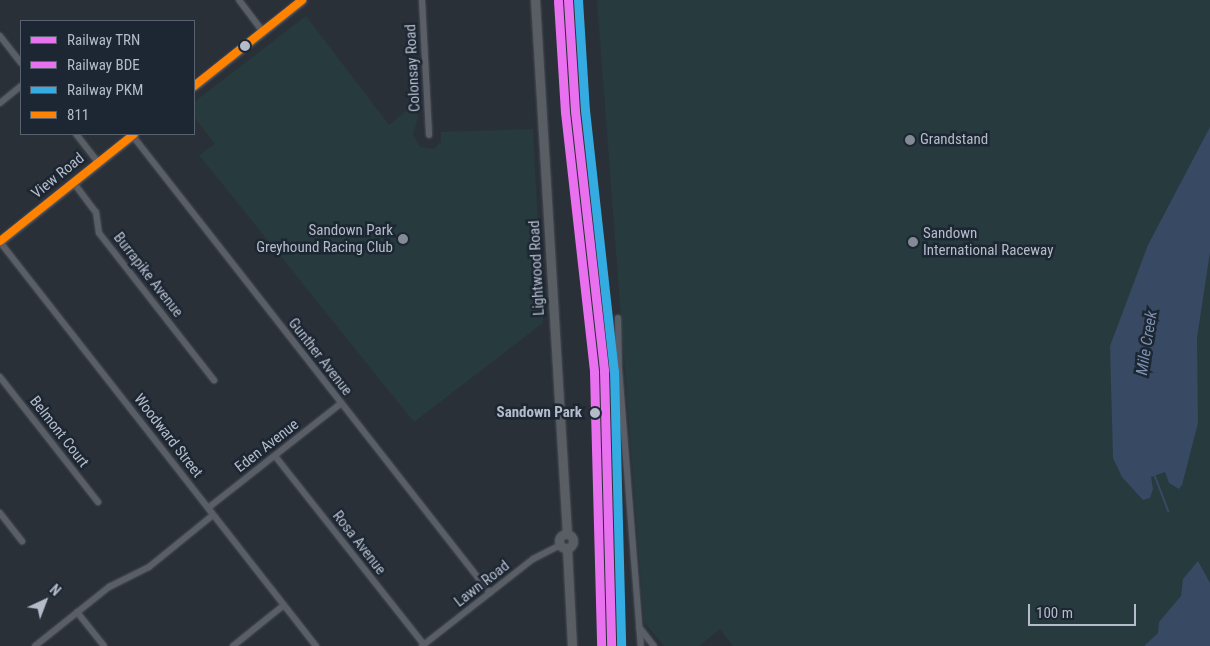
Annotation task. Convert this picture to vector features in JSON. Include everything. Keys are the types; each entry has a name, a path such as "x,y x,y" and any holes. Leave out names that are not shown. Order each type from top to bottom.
{"main road":[{"path":"195,85 302,0"},
{"name":"Lightwood Road","path":"534,0 567,534 559,538 563,547"},
{"name":"View Road","path":"0,242 132,135"},
{"path":"563,547 572,646"}],"street":[{"path":"239,0 262,30"},
{"name":"Colonsay Road","path":"422,0 429,135"},
{"path":"0,36 20,62"},
{"path":"0,103 20,87"},
{"path":"77,135 98,162"},
{"name":"Gunther Avenue","path":"134,135 340,404 490,593"},
{"name":"Burrapike Avenue","path":"72,182 96,212 99,233 214,380"},
{"name":"Woodward Street","path":"0,242 316,646"},
{"path":"618,318 618,358 641,646"},
{"name":"Belmont Court","path":"0,377 98,502"},
{"name":"Eden Avenue","path":"208,508 340,404"},
{"name":"Rosa Avenue","path":"275,456 423,645"},
{"path":"0,512 22,541"},
{"path":"35,646 109,587 149,567 214,515"},
{"name":"Lawn Road","path":"423,645 534,559 563,547"},
{"path":"234,646 284,606"},
{"path":"77,612 104,646"},
{"path":"639,627 654,646"}],"green space":[{"name":"Sandown International Raceway","path":"597,0 1210,0 1210,646 733,646 720,629 699,646 664,646 644,622"},
{"name":"Sandown Park Greyhound Racing Club","path":"306,16 389,125 415,104 418,118 413,134 420,147 434,149 441,142 441,132 533,129 543,323 414,422 199,155 215,144 195,118 195,101"}],"water":[{"path":"1210,127 1210,252 1197,338 1198,423 1182,485 1179,489 1169,483 1165,472 1151,477 1153,489 1150,498 1143,500 1122,477 1113,458 1110,346 1148,245"},
{"path":"1198,561 1210,583 1210,646 1144,646 1158,633 1159,622 1181,596 1183,579"}],"waterway":[{"name":"Mile Creek","path":"1154,474 1168,511"}],"rail line":[{"name":"TRN","path":"568,0 575,111 604,371 611,646"},
{"name":"PKM","path":"578,0 585,110 614,371 621,646"},
{"name":"BDE","path":"558,1 565,112 594,372 601,646"}],"transit line":[{"name":"811","path":"195,85 302,0"},
{"name":"811","path":"0,241 133,135"}],"place":[{"name":"Grandstand","path":"910,140"},
{"name":"Sandown Park Greyhound Racing Club","path":"403,239"},
{"name":"Sandown International Raceway","path":"913,242"},
{"name":"Sandown Park","path":"595,413"}]}
